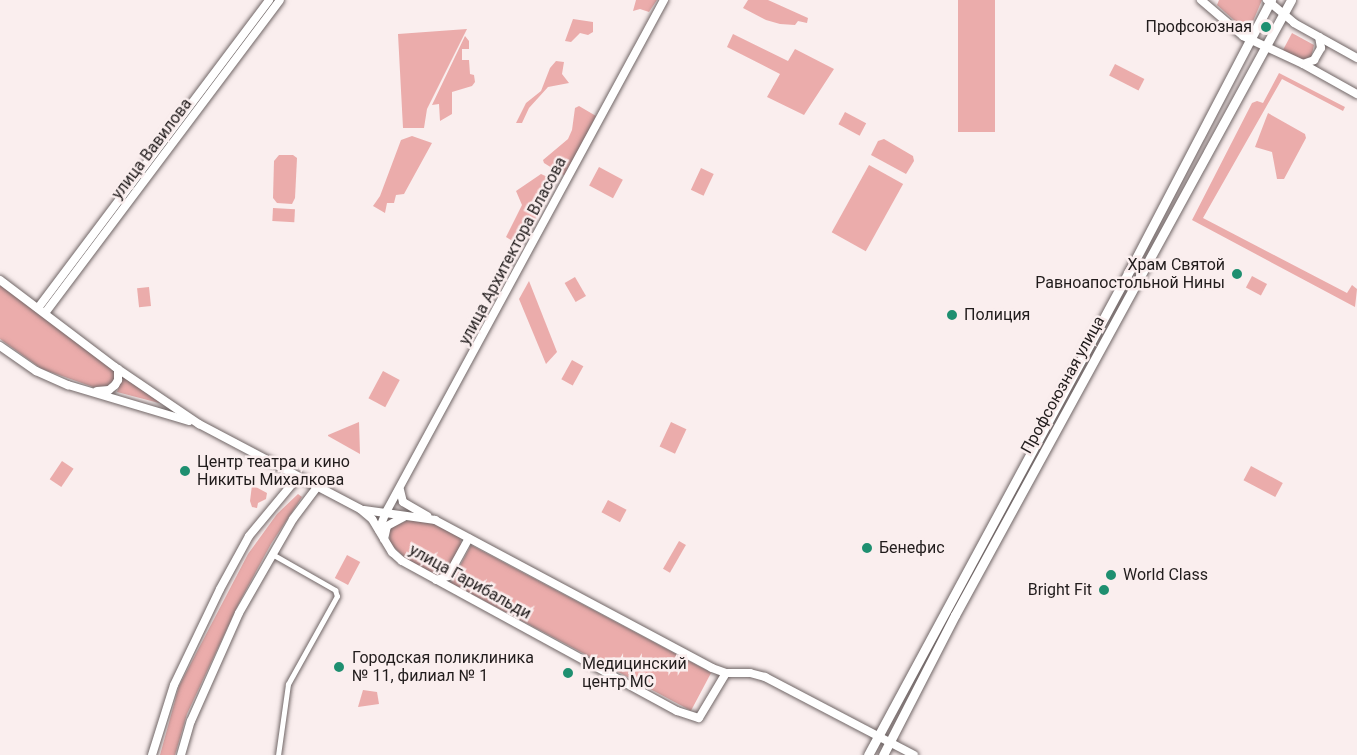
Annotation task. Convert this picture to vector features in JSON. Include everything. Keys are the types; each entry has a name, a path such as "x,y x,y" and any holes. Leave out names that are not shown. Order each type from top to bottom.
{"main road":[{"name":"Профсоюзная улица","path":"883,755 955,615 1291,0"},
{"name":"Профсоюзная улица","path":"868,755 1269,1"}],"street":[{"name":"улица Вавилова","path":"41,311 269,0"},
{"name":"улица Вавилова","path":"41,311 280,0"},
{"name":"улица Архитектора Власова","path":"379,530 385,514 664,0"},
{"path":"1201,0 1250,40 1265,45 1357,94"},
{"path":"1214,11 1217,0"},
{"path":"1269,1 1319,37 1357,57"},
{"path":"1302,64 1314,60 1321,48 1319,37"},
{"path":"1234,69 1245,66 1248,75"},
{"name":"улица Гарибальди","path":"0,280 118,369 199,424 360,509 372,519 392,552 402,561 436,580 692,717 699,718 704,713 726,672"},
{"name":"улица Гарибальди","path":"0,346 36,371 92,392 199,424"},
{"path":"92,392 104,391 114,385 118,380 118,369"},
{"path":"152,755 174,685 220,589 249,536 298,477"},
{"path":"181,755 191,721 239,613 272,554 317,487"},
{"path":"400,490 403,502 435,520"},
{"path":"360,509 385,514"},
{"name":"улица Гарибальди","path":"385,514 435,520 726,672 750,673 765,677 914,755"},
{"path":"384,539 385,530 390,523 409,516"},
{"path":"436,580 448,576 469,538"},
{"path":"272,554 335,590 337,596 288,684 278,755"}],"shaded area":[{"path":"636,0 657,0 649,12 640,9 633,11"},
{"path":"748,0 768,0 808,18 807,23 798,21 795,25 780,24 766,20 743,8"},
{"path":"958,0 995,0 995,132 958,132"},
{"path":"1219,0 1262,0 1251,26 1245,30 1217,5"},
{"path":"573,19 593,22 593,32 588,35 580,33 571,42 565,41"},
{"path":"467,29 427,109 424,128 403,128 398,34"},
{"path":"1292,33 1314,45 1311,58 1303,61 1283,50"},
{"path":"733,34 788,61 795,49 834,69 804,115 767,97 780,74 727,47"},
{"path":"465,36 469,41 469,49 462,49 462,60 469,60 470,74 474,75 475,82 472,86 452,92 452,114 440,121 439,104 432,105"},
{"path":"556,61 564,62 562,74 569,83 548,87 529,108 522,123 516,123 526,103 541,91 550,68"},
{"path":"1115,64 1144,79 1139,91 1109,76"},
{"path":"1279,73 1345,107 1343,111 1282,79 1203,218 1347,293 1352,285 1357,289 1355,307 1192,220 1252,103 1257,101 1263,103"},
{"path":"579,106 596,116 565,176 544,163 543,160 568,139 572,130 575,108"},
{"path":"845,112 866,123 860,136 838,124"},
{"path":"1268,113 1305,134 1306,138 1284,179 1277,179 1272,152 1255,147"},
{"path":"412,136 432,143 404,194 396,195 394,203 387,203 385,213 373,206 380,196 401,140"},
{"path":"884,139 913,156 914,161 906,174 871,155 878,141"},
{"path":"279,155 293,155 297,158 295,198 292,204 277,203 273,198 274,161"},
{"path":"869,165 903,184 866,251 832,232"},
{"path":"599,167 623,180 613,198 589,186"},
{"path":"701,168 714,174 704,196 691,190"},
{"path":"541,174 552,179 554,184 521,246 506,237 522,205 516,191"},
{"path":"273,208 295,209 294,222 272,221"},
{"path":"1252,276 1267,284 1261,295 1246,287"},
{"path":"575,277 586,296 576,302 565,283"},
{"path":"529,281 557,352 546,364 519,299"},
{"path":"0,285 114,368 115,379 108,387 96,388 42,369 0,339"},
{"path":"149,287 151,306 139,307 137,288"},
{"path":"572,360 583,366 573,386 561,379"},
{"path":"383,371 400,380 385,407 368,398"},
{"path":"123,375 161,400 159,403 117,392"},
{"path":"359,422 360,454 328,436 328,435"},
{"path":"671,422 686,429 675,454 660,446"},
{"path":"62,461 74,469 61,487 50,479"},
{"path":"1251,466 1283,483 1275,497 1243,480"},
{"path":"252,485 267,493 266,499 258,503 257,508 252,507 250,501"},
{"path":"298,494 302,497 271,544 239,603 187,714 175,755 160,755 179,686 248,554 277,514"},
{"path":"608,500 627,510 620,522 601,512"},
{"path":"411,519 427,520 460,537 461,545 446,573 442,576 435,576 408,561 390,543 389,528"},
{"path":"679,541 686,545 670,573 663,569"},
{"path":"471,545 711,673 691,711 451,583"},
{"path":"347,555 360,562 348,585 335,578"},
{"path":"363,690 377,692 379,704 358,707"}],"place":[{"name":"Профсоюзная","path":"1266,27"},
{"name":"Храм Святой Равноапостольной Нины","path":"1237,274"},
{"name":"Полиция","path":"952,315"},
{"name":"Центр театра и кино Никиты Михалкова","path":"185,471"},
{"name":"Бенефис","path":"867,548"},
{"name":"World Class","path":"1111,575"},
{"name":"Bright Fit","path":"1104,590"},
{"name":"Городская поликлиника № 11, филиал № 1","path":"339,667"},
{"name":"Медицинский центр МС","path":"568,673"}]}
